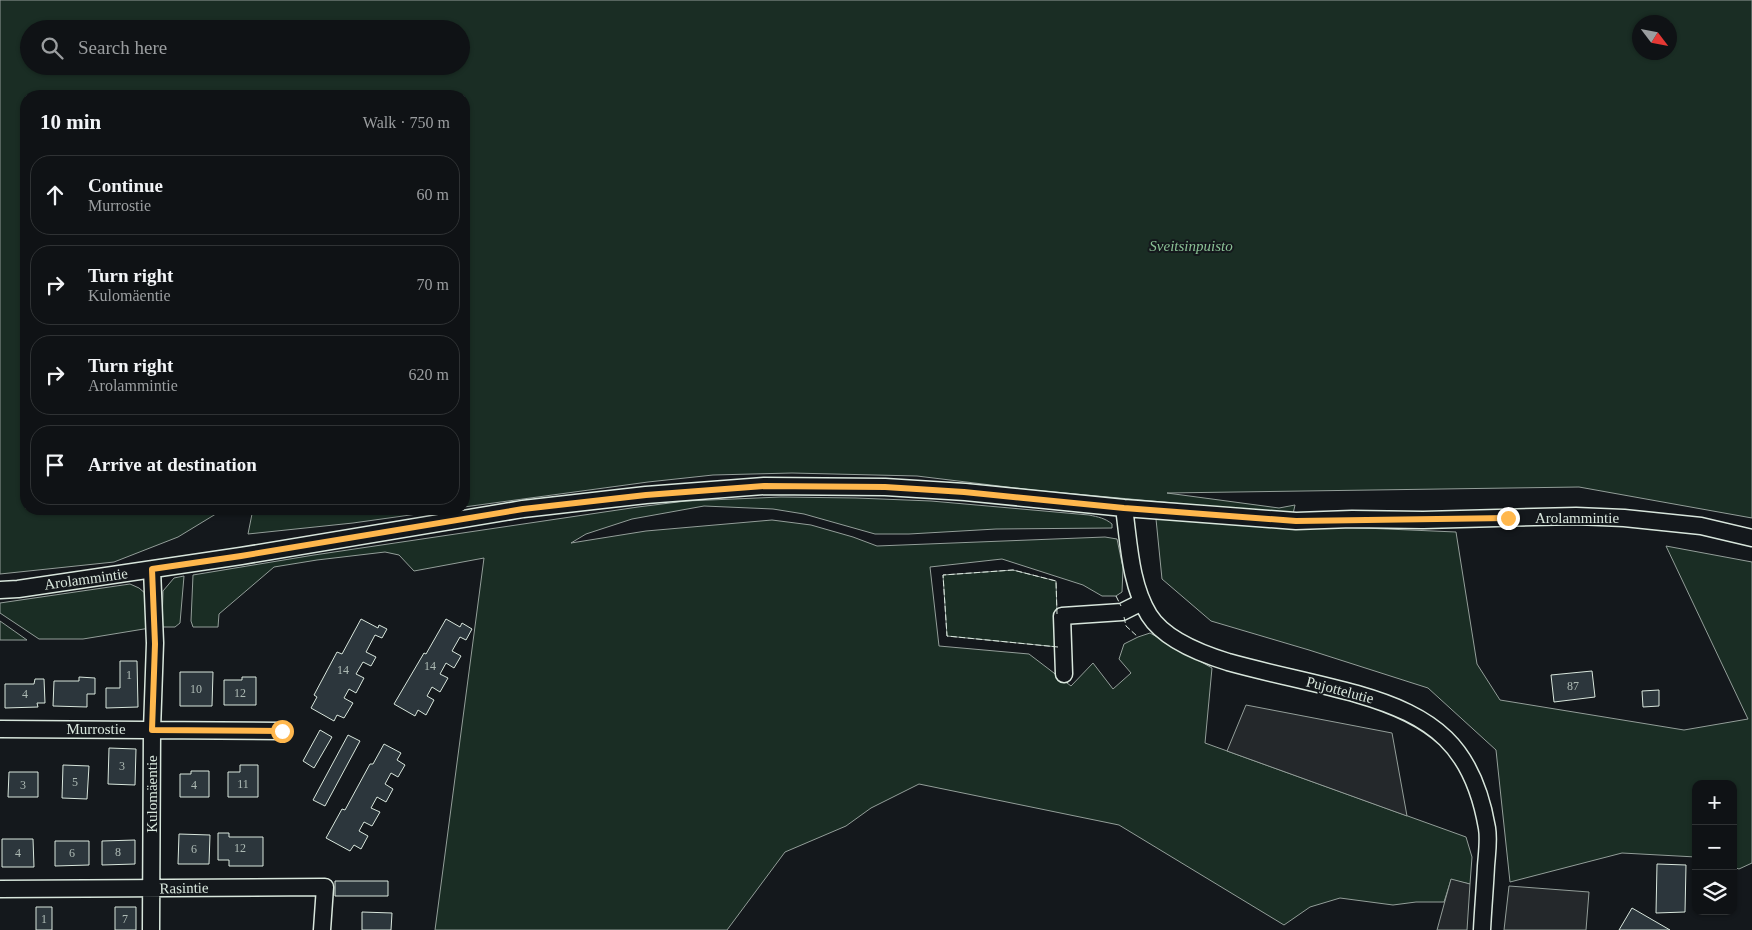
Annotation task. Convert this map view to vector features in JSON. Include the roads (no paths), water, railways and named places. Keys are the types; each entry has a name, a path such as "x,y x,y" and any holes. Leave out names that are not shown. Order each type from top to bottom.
{"street":[{"name":"Arolammintie","path":"0,590 18,589 241,556 523,509 646,495 764,486 885,487 964,492 1124,508 1296,521 1576,516 1624,518 1701,526 1752,538"},
{"name":"Pujottelutie","path":"1124,508 1128,547 1142,602 1159,629 1190,648 1227,662 1318,683 1384,702 1432,725 1450,743 1465,763 1477,788 1487,829 1482,930"},
{"name":"Kulomäentie","path":"151,930 152,730 155,644 152,569"},
{"path":"1064,674 1062,616 1122,612 1142,602"},
{"name":"Murrostie","path":"0,729 282,731"},
{"name":"Rasintie","path":"0,889 325,887 322,930"}],"park label":[{"name":"Sveitsinpuisto","path":"1191,246"}]}
